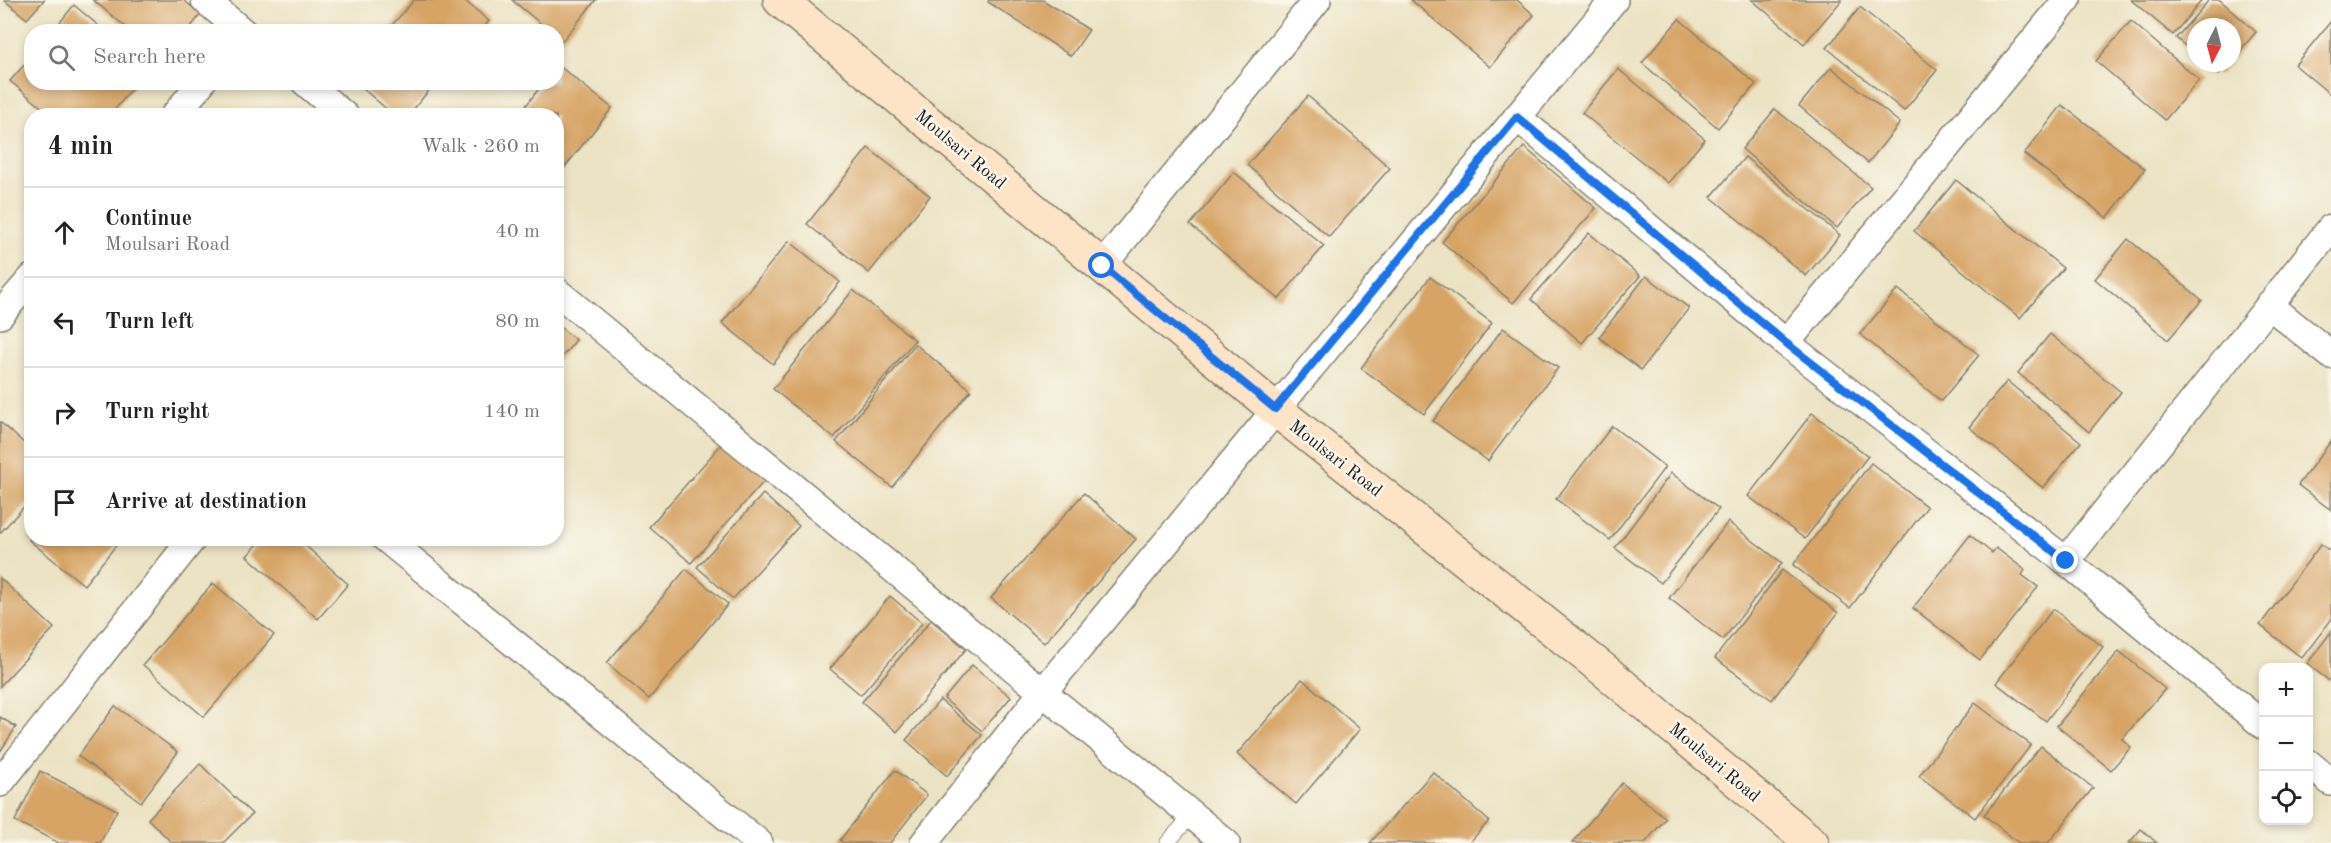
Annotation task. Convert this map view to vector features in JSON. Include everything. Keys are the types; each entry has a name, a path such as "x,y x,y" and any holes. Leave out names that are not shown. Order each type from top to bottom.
{"street":[{"path":"205,0 234,24"},
{"name":"Moulsari Road","path":"780,0 1275,409 1604,670 1812,843"},
{"path":"1102,266 1317,0"},
{"path":"924,843 1042,693 1614,0"},
{"path":"1786,343 2067,0"},
{"path":"181,108 195,90"},
{"path":"314,90 336,108"},
{"path":"1517,117 1786,343 2066,561 2259,722"},
{"path":"2066,561 2331,228"},
{"path":"0,315 24,287"},
{"path":"564,298 1226,843"},
{"path":"2269,304 2331,355"},
{"path":"0,783 187,546"},
{"path":"396,546 759,843"},
{"path":"2313,767 2331,782"}],"lane":[{"path":"1167,843 1192,815"}],"building":[{"path":"4,0 44,0 27,19"},
{"path":"93,0 183,0 201,14 193,24 122,24"},
{"path":"414,0 464,0 489,21 487,24 393,24"},
{"path":"512,0 596,0 564,39 564,24 541,24"},
{"path":"989,0 1043,0 1089,30 1071,56 988,2"},
{"path":"1411,0 1517,0 1534,15 1490,67"},
{"path":"1752,0 1842,0 1804,44"},
{"path":"2131,0 2202,0 2173,35"},
{"path":"2209,0 2220,0 2240,18 2193,18"},
{"path":"74,5 97,24 59,24"},
{"path":"1860,7 1937,70 1904,111 1827,48"},
{"path":"1679,19 1756,84 1718,128 1642,63"},
{"path":"2241,19 2256,32 2241,50"},
{"path":"2131,21 2187,72 2199,80 2165,120 2096,61"},
{"path":"2331,21 2331,95 2295,65"},
{"path":"2187,25 2187,47 2176,38"},
{"path":"24,65 24,90 131,90 116,108 42,108 10,81"},
{"path":"1831,67 1900,123 1868,163 1799,106"},
{"path":"1618,69 1705,139 1668,183 1582,113"},
{"path":"564,70 612,108 564,168 564,108 524,108 538,90 564,90"},
{"path":"364,90 429,90 415,108 386,108"},
{"path":"1308,96 1390,168 1329,237 1247,165"},
{"path":"2062,105 2145,169 2107,218 2024,154"},
{"path":"1775,109 1871,187 1837,228 1742,149"},
{"path":"1524,147 1596,208 1513,303 1442,242"},
{"path":"868,148 930,196 869,273 807,224"},
{"path":"1745,157 1840,235 1806,276 1711,197"},
{"path":"1234,172 1324,246 1279,299 1190,225"},
{"path":"1956,180 2063,268 2020,318 1914,231"},
{"path":"1589,233 1640,276 1582,343 1531,299"},
{"path":"2128,239 2202,300 2168,340 2095,279"},
{"path":"789,241 840,282 773,364 722,323"},
{"path":"1646,276 1689,308 1641,370 1599,337"},
{"path":"1430,277 1492,323 1424,414 1361,368"},
{"path":"1898,289 1979,355 1941,401 1860,334"},
{"path":"853,290 915,340 834,438 773,389"},
{"path":"1503,328 1558,368 1488,461 1433,421"},
{"path":"564,330 576,340 564,354"},
{"path":"2050,334 2121,392 2089,432 2018,373"},
{"path":"915,344 971,390 892,487 836,442"},
{"path":"2007,381 2081,442 2043,488 1969,427"},
{"path":"1812,413 1868,456 1805,539 1748,496"},
{"path":"0,422 24,443 24,507 0,533"},
{"path":"1612,426 1665,467 1610,540 1556,499"},
{"path":"725,440 767,478 691,563 649,527"},
{"path":"2331,441 2331,510 2298,485"},
{"path":"1871,463 1927,507 1850,608 1793,565"},
{"path":"1671,473 1719,509 1661,583 1615,548"},
{"path":"1084,493 1136,539 1044,643 991,598"},
{"path":"763,494 799,526 733,599 697,567"},
{"path":"1728,522 1782,563 1723,640 1669,598"},
{"path":"1970,535 1992,553 1996,548 2025,570 2022,575 2038,587 1980,660 1913,608"},
{"path":"2321,544 2331,552 2331,620 2302,658 2260,625"},
{"path":"36,546 116,546 84,585"},
{"path":"256,546 306,546 348,584 318,619 247,556"},
{"path":"686,569 728,604 649,699 607,663"},
{"path":"1782,570 1838,613 1772,700 1715,658"},
{"path":"0,578 54,628 0,686"},
{"path":"213,583 274,635 204,717 143,665"},
{"path":"890,596 922,623 861,695 830,669"},
{"path":"2053,609 2103,647 2046,721 1996,683"},
{"path":"931,620 966,649 897,732 862,702"},
{"path":"2331,632 2331,682 2313,668 2313,663 2308,663"},
{"path":"2119,651 2165,689 2122,739 2131,747 2111,770 2057,726"},
{"path":"972,665 1011,697 982,731 944,699"},
{"path":"1302,679 1360,729 1296,804 1237,754"},
{"path":"940,700 982,735 947,776 906,740"},
{"path":"1975,703 2031,745 1975,818 1919,776"},
{"path":"115,706 178,752 141,802 78,756"},
{"path":"0,717 16,727 0,752"},
{"path":"2041,746 2093,788 2048,843 2019,843 1984,815"},
{"path":"200,764 252,814 223,843 172,843 148,819"},
{"path":"895,770 927,795 890,843 843,843 840,840"},
{"path":"40,771 117,810 100,843 59,843 15,821"},
{"path":"1433,772 1489,821 1469,843 1370,843"},
{"path":"1622,783 1666,818 1645,843 1572,843"},
{"path":"2141,829 2157,843 2129,843"}],"route":[{"path":"1102,266 1275,409 1517,117 1786,343 2066,561"}]}
